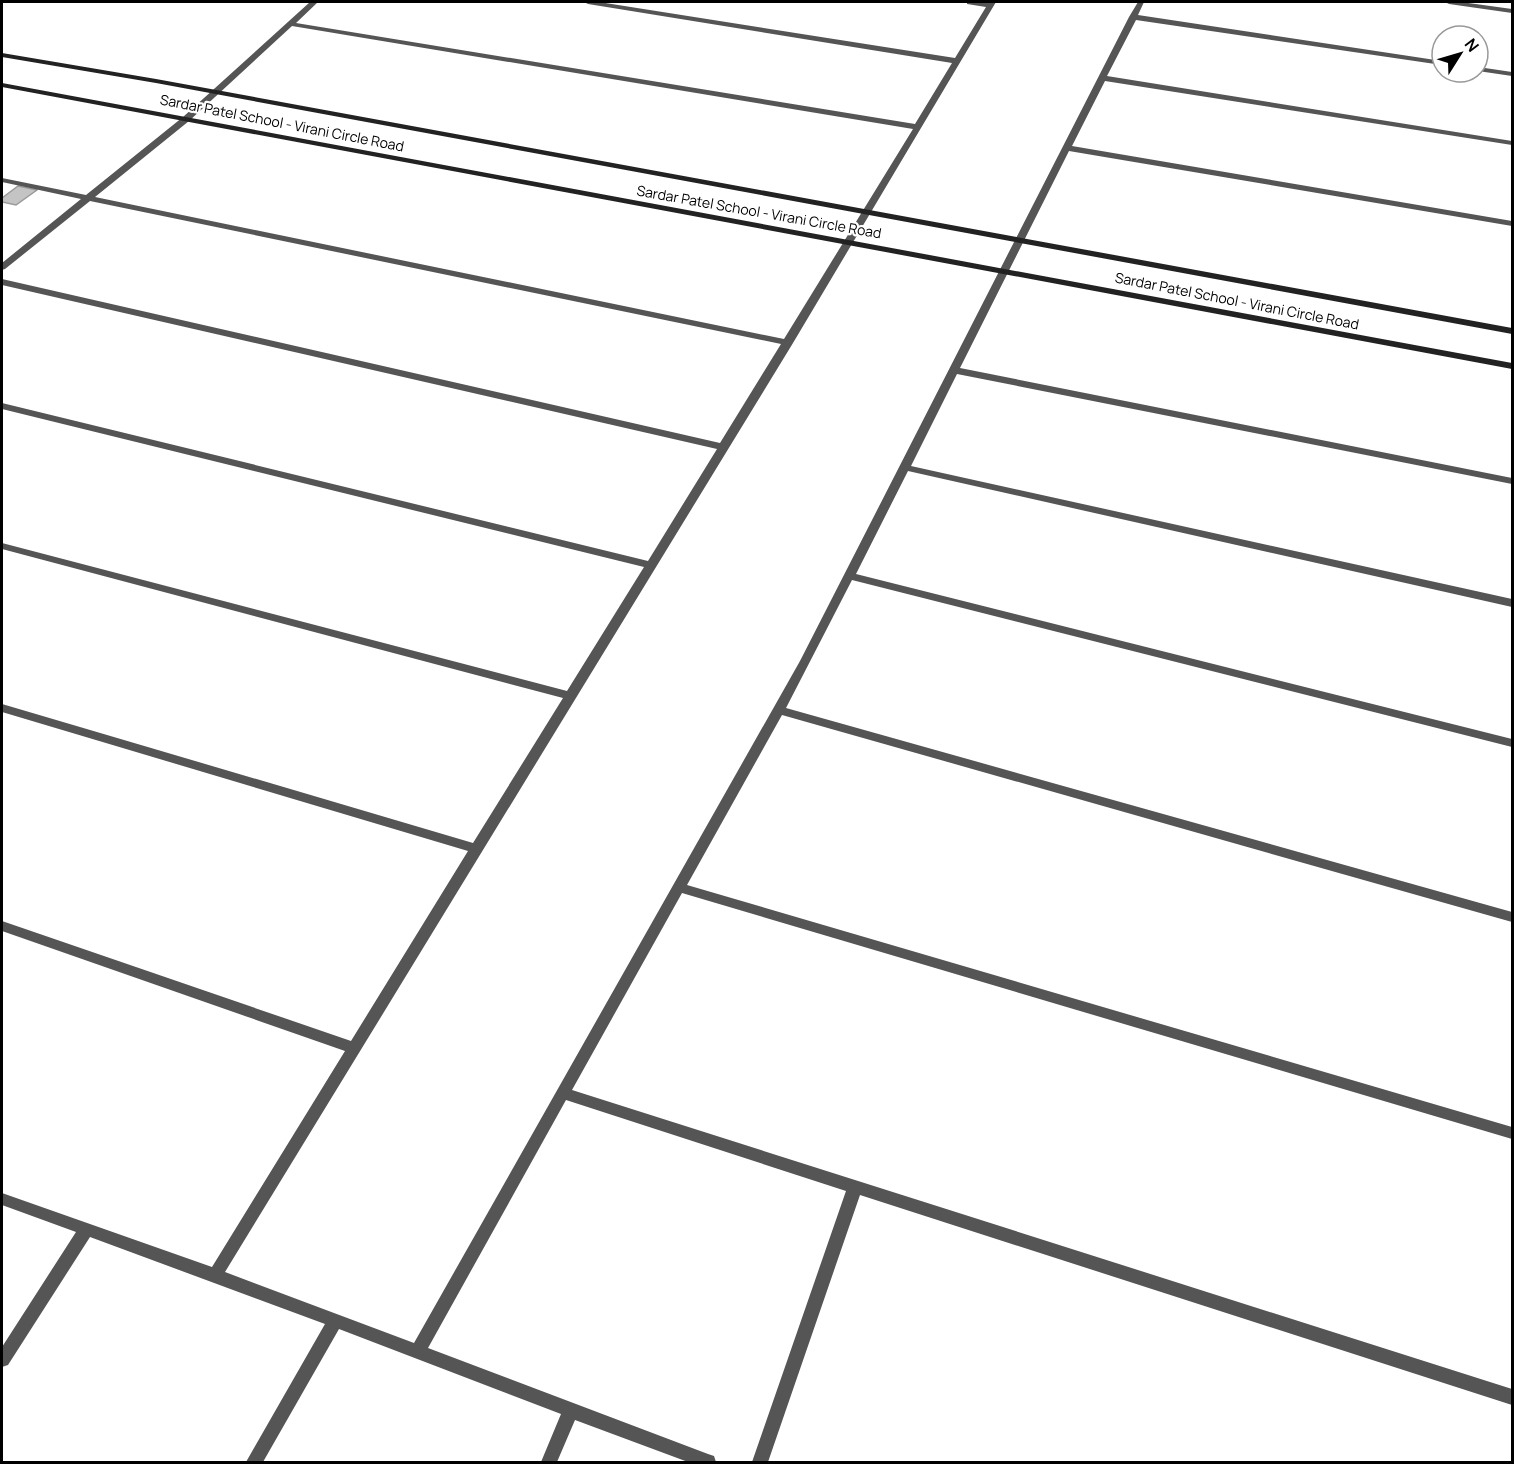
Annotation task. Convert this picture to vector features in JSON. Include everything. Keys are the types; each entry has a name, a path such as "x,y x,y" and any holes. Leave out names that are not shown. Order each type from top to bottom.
{"street":[{"path":"2,267 186,119 314,2"},
{"path":"588,2 957,61"},
{"path":"214,1275 788,343 991,3 970,2"},
{"path":"417,1352 779,710 1141,2"},
{"path":"1449,2 1512,11"},
{"path":"1133,17 1430,61"},
{"path":"290,24 918,127"},
{"name":"Sardar Patel School - Virani Circle Road","path":"2,55 217,92 1512,331"},
{"path":"1490,71 1512,74"},
{"path":"1102,78 1512,143"},
{"name":"Sardar Patel School - Virani Circle Road","path":"2,85 1512,366"},
{"path":"1066,148 1512,224"},
{"path":"2,180 788,343"},
{"path":"2,282 723,447"},
{"path":"953,370 1512,481"},
{"path":"2,406 651,565"},
{"path":"903,467 1512,603"},
{"path":"2,546 571,696"},
{"path":"849,576 1512,743"},
{"path":"2,708 477,849"},
{"path":"779,710 1512,917"},
{"path":"678,887 1512,1133"},
{"path":"2,926 354,1048"},
{"path":"562,1093 1512,1396"},
{"path":"760,1462 855,1187"},
{"path":"2,1199 336,1320 708,1462"},
{"path":"2,1360 86,1230"},
{"path":"254,1462 336,1320"},
{"path":"549,1462 571,1411"}],"building":[{"path":"18,186 37,190 16,205 2,202 2,198"}]}
